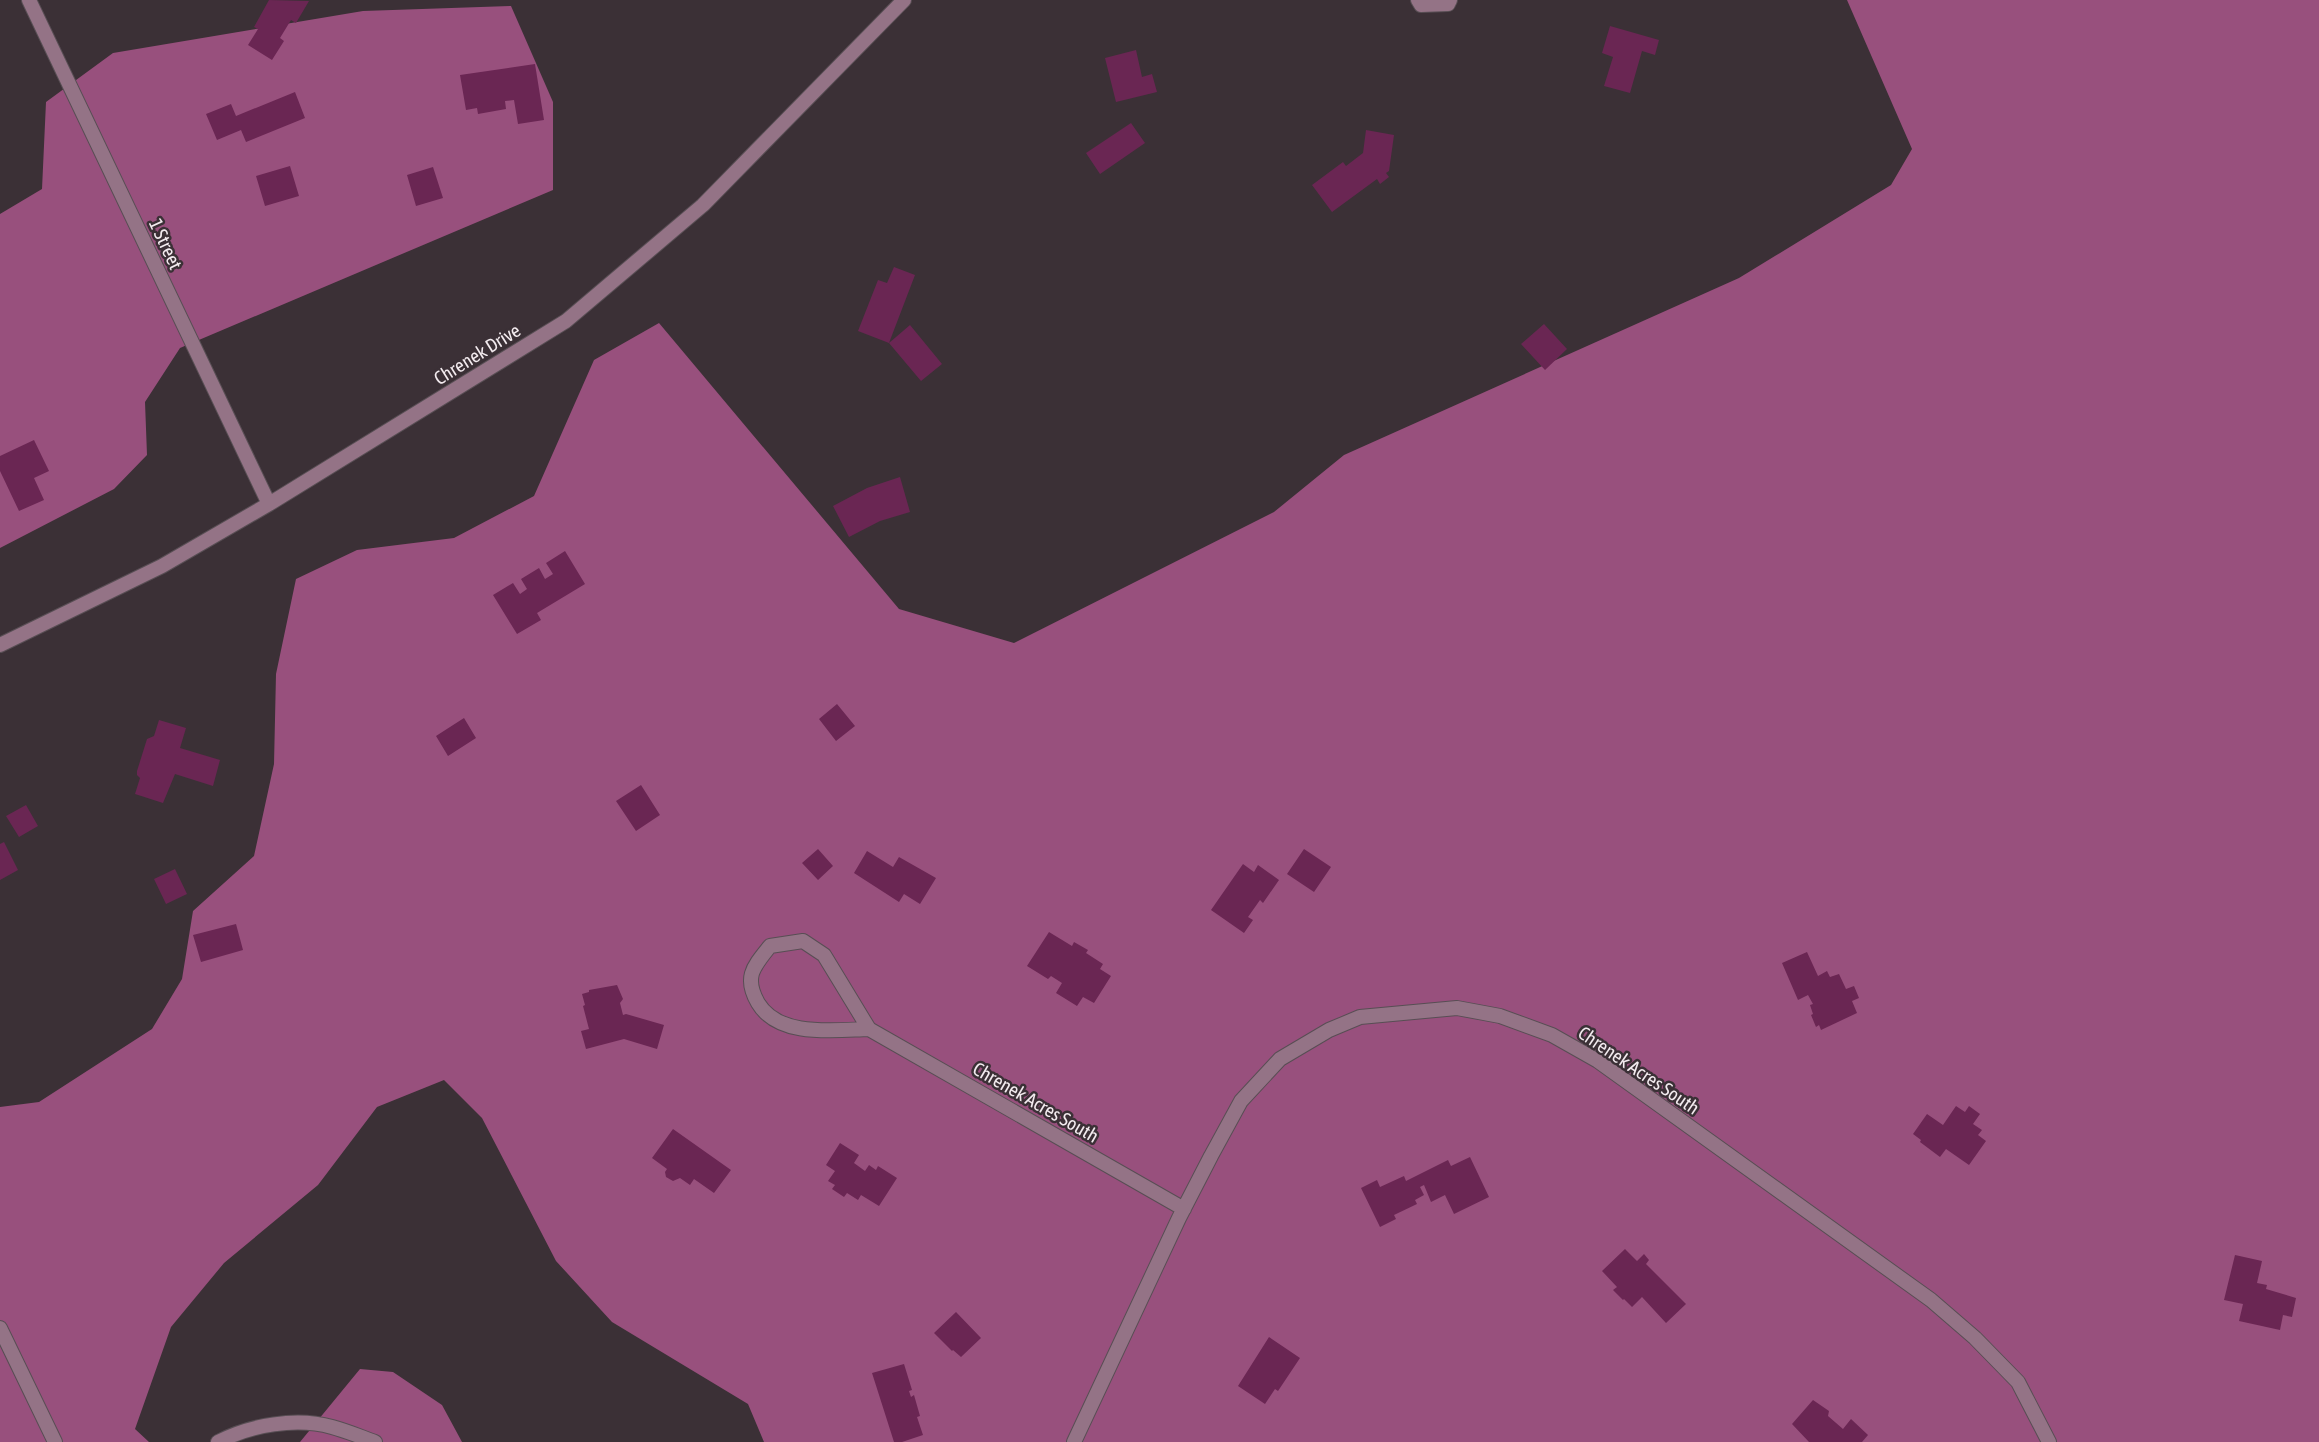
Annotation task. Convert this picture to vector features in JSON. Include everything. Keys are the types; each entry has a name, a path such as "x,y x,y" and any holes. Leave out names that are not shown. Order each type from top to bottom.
{"street":[{"name":"1 Street","path":"29,0 269,504"},
{"name":"Chrenek Drive","path":"0,645 162,566 269,504 566,321 704,205 904,0"},
{"path":"1418,0 1421,5 1448,4 1450,0"},
{"name":"Chrenek Acres South","path":"869,1029 813,1031 782,1023 763,1011 751,991 751,970 770,946 803,941 824,955 869,1029 1184,1209"},
{"name":"Chrenek Acres South","path":"1074,1442 1184,1209 1241,1101 1280,1059 1329,1030 1360,1017 1457,1008 1500,1016 1552,1035 1598,1061 1931,1300 1975,1338 2018,1382 2049,1442"},
{"path":"0,1328 55,1442"},
{"path":"218,1442 238,1432 289,1423 330,1426 375,1442"}],"shaded area":[{"path":"1847,0 2319,0 2319,1442 764,1442 748,1404 612,1322 556,1261 482,1118 444,1080 377,1107 318,1185 224,1263 171,1327 135,1429 149,1442 0,1442 0,1107 39,1102 152,1029 182,979 193,911 254,856 274,764 276,674 296,579 357,550 454,538 534,496 594,360 659,323 899,609 1014,643 1274,512 1344,455 1739,278 1891,185 1912,149"},
{"path":"511,6 553,102 553,190 180,348 145,402 147,455 114,489 0,548 0,214 42,189 46,102 113,53 363,11"},
{"path":"360,1369 393,1372 442,1405 462,1442 300,1442"}],"building":[{"path":"269,0 309,1 296,23 291,20 280,38 284,41 272,60 248,45 258,29 254,27"},
{"path":"1610,26 1659,40 1655,55 1642,51 1630,93 1604,86 1613,57 1602,53"},
{"path":"1136,50 1142,77 1152,74 1157,92 1116,102 1105,58"},
{"path":"535,64 544,120 518,124 514,100 505,101 506,109 478,114 477,108 466,110 460,75"},
{"path":"295,92 305,118 246,142 241,130 217,140 206,114 231,104 236,116"},
{"path":"1131,123 1145,143 1100,174 1086,153"},
{"path":"1366,130 1394,135 1389,171 1386,173 1389,177 1380,184 1377,179 1332,212 1312,185 1343,162 1346,166 1363,153"},
{"path":"290,166 299,196 265,206 256,176"},
{"path":"433,167 443,198 416,206 407,175"},
{"path":"894,267 915,275 889,343 858,331 878,280 887,283"},
{"path":"1544,324 1567,349 1545,370 1521,344"},
{"path":"910,325 942,364 921,381 889,343"},
{"path":"34,440 49,471 34,478 44,500 19,511 0,471 0,456"},
{"path":"900,477 910,512 880,521 849,537 833,506 867,488"},
{"path":"565,551 585,584 537,613 541,620 517,634 493,595 513,583 520,594 527,589 521,579 539,568 545,579 553,574 546,563"},
{"path":"837,704 855,726 836,741 819,719"},
{"path":"464,718 476,738 448,756 436,736"},
{"path":"159,720 186,728 180,748 220,760 213,786 175,774 163,803 135,794 140,778 137,771 147,739 154,736"},
{"path":"641,785 660,815 636,831 616,801"},
{"path":"26,805 38,826 19,837 6,816"},
{"path":"4,842 18,870 0,880 0,844"},
{"path":"818,849 833,866 818,880 802,863"},
{"path":"1304,849 1331,867 1314,892 1287,874"},
{"path":"867,851 893,867 899,857 936,878 920,904 904,894 899,902 854,873"},
{"path":"1243,864 1254,872 1258,865 1279,880 1263,903 1260,900 1248,917 1253,920 1244,933 1211,910"},
{"path":"175,869 187,894 166,904 154,879"},
{"path":"236,924 243,950 201,962 193,935"},
{"path":"1049,932 1072,946 1074,942 1088,950 1086,953 1103,964 1100,969 1111,976 1094,1003 1083,997 1077,1006 1056,993 1062,983 1051,976 1048,979 1027,966"},
{"path":"1807,952 1818,976 1827,971 1830,977 1839,974 1846,989 1854,986 1859,998 1852,1001 1857,1013 1821,1030 1819,1025 1816,1027 1811,1015 1810,1005 1813,1004 1808,995 1798,1000 1782,963"},
{"path":"617,985 623,999 620,1003 623,1015 664,1025 657,1049 624,1039 586,1049 581,1031 589,1029 582,994 589,990"},
{"path":"1956,1106 1965,1112 1969,1106 1980,1114 1973,1124 1982,1130 1978,1135 1986,1141 1969,1165 1946,1149 1940,1157 1913,1134 1927,1114 1943,1125"},
{"path":"673,1129 731,1170 714,1193 694,1179 690,1185 680,1178 673,1181 666,1177 667,1169 652,1158"},
{"path":"840,1143 859,1155 854,1163 865,1171 869,1165 876,1170 878,1166 897,1178 879,1206 861,1195 858,1200 847,1193 844,1197 832,1189 835,1185 828,1181 835,1171 826,1165"},
{"path":"1470,1157 1489,1197 1454,1214 1445,1195 1431,1202 1424,1185 1420,1187 1424,1195 1415,1200 1417,1204 1394,1215 1396,1219 1380,1227 1361,1188 1377,1180 1380,1187 1404,1176 1406,1181 1448,1160 1451,1166"},
{"path":"1625,1249 1637,1261 1644,1254 1649,1260 1646,1264 1686,1304 1666,1323 1642,1297 1632,1307 1623,1300 1613,1290 1617,1287 1602,1271"},
{"path":"2235,1255 2262,1261 2257,1283 2267,1285 2266,1289 2296,1298 2292,1317 2283,1315 2280,1330 2239,1321 2243,1304 2224,1300"},
{"path":"956,1312 981,1338 961,1357 934,1333"},
{"path":"1269,1337 1300,1358 1278,1391 1275,1389 1265,1404 1238,1386"},
{"path":"904,1364 912,1390 909,1391 911,1397 914,1395 923,1435 894,1442 872,1373"},
{"path":"1813,1400 1829,1411 1828,1416 1843,1429 1851,1419 1868,1435 1862,1442 1809,1442 1792,1424"}]}
